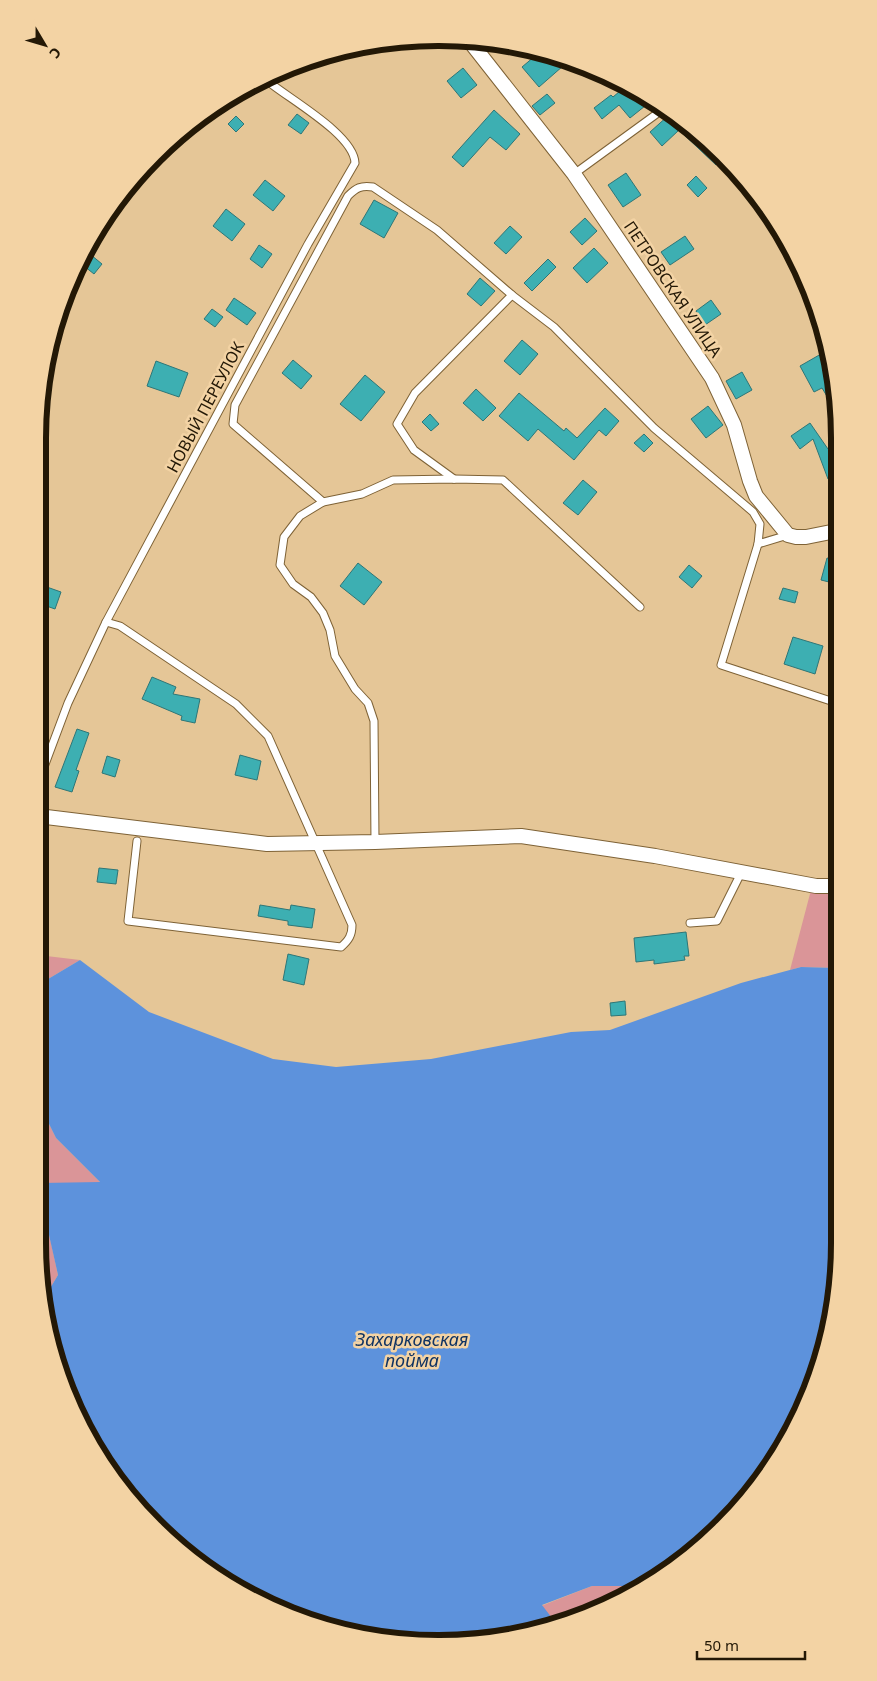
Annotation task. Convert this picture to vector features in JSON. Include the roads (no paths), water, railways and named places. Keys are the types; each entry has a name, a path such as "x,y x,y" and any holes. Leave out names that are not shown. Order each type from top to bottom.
{"street":[{"name":"ПЕТРОВСКАЯ УЛИЦА","path":"475,48 574,174 712,378 734,426 756,496 788,534"},
{"path":"788,534 796,537 806,537 831,532"},
{"path":"46,817 267,844 521,836 568,841 742,871 816,886 831,886"}],"lane":[{"name":"НОВЫЙ ПЕРЕУЛОК","path":"46,762 68,703 106,622 308,244 355,163 348,144 323,121 271,84"},
{"path":"574,174 658,113"},
{"path":"323,502 233,424 235,405 348,196 363,185 372,187 437,230 512,295 554,327 654,428 753,512 760,524 758,544 721,665 831,701"},
{"path":"454,479 414,450 397,424 415,393 512,295"},
{"path":"375,842 374,721 368,703 355,689 335,656 330,630 323,613 311,597 293,584 280,565 284,537 300,516 323,502 362,494 393,480 502,480 640,607"},
{"path":"758,544 788,534"},
{"path":"106,622 120,626 236,704 268,736 352,925 352,934 341,947 128,921 137,841"},
{"path":"690,923 717,921 742,871"}],"water":[{"name":"Захарковская пойма","path":"80,960 149,1012 273,1059 336,1067 431,1059 571,1032 610,1030 741,983 801,967 831,968 831,1242 827,1294 823,1319 810,1369 790,1416 765,1460 750,1481 716,1520 677,1554 656,1569 627,1586 592,1586 542,1605 552,1618 515,1627 464,1634 438,1635 413,1634 362,1627 312,1614 288,1605 242,1582 221,1569 200,1554 161,1520 127,1481 99,1439 76,1393 67,1369 54,1319 49,1289 58,1275 49,1235 46,1234 46,1183 100,1182 56,1138 46,1118 46,980"}]}
